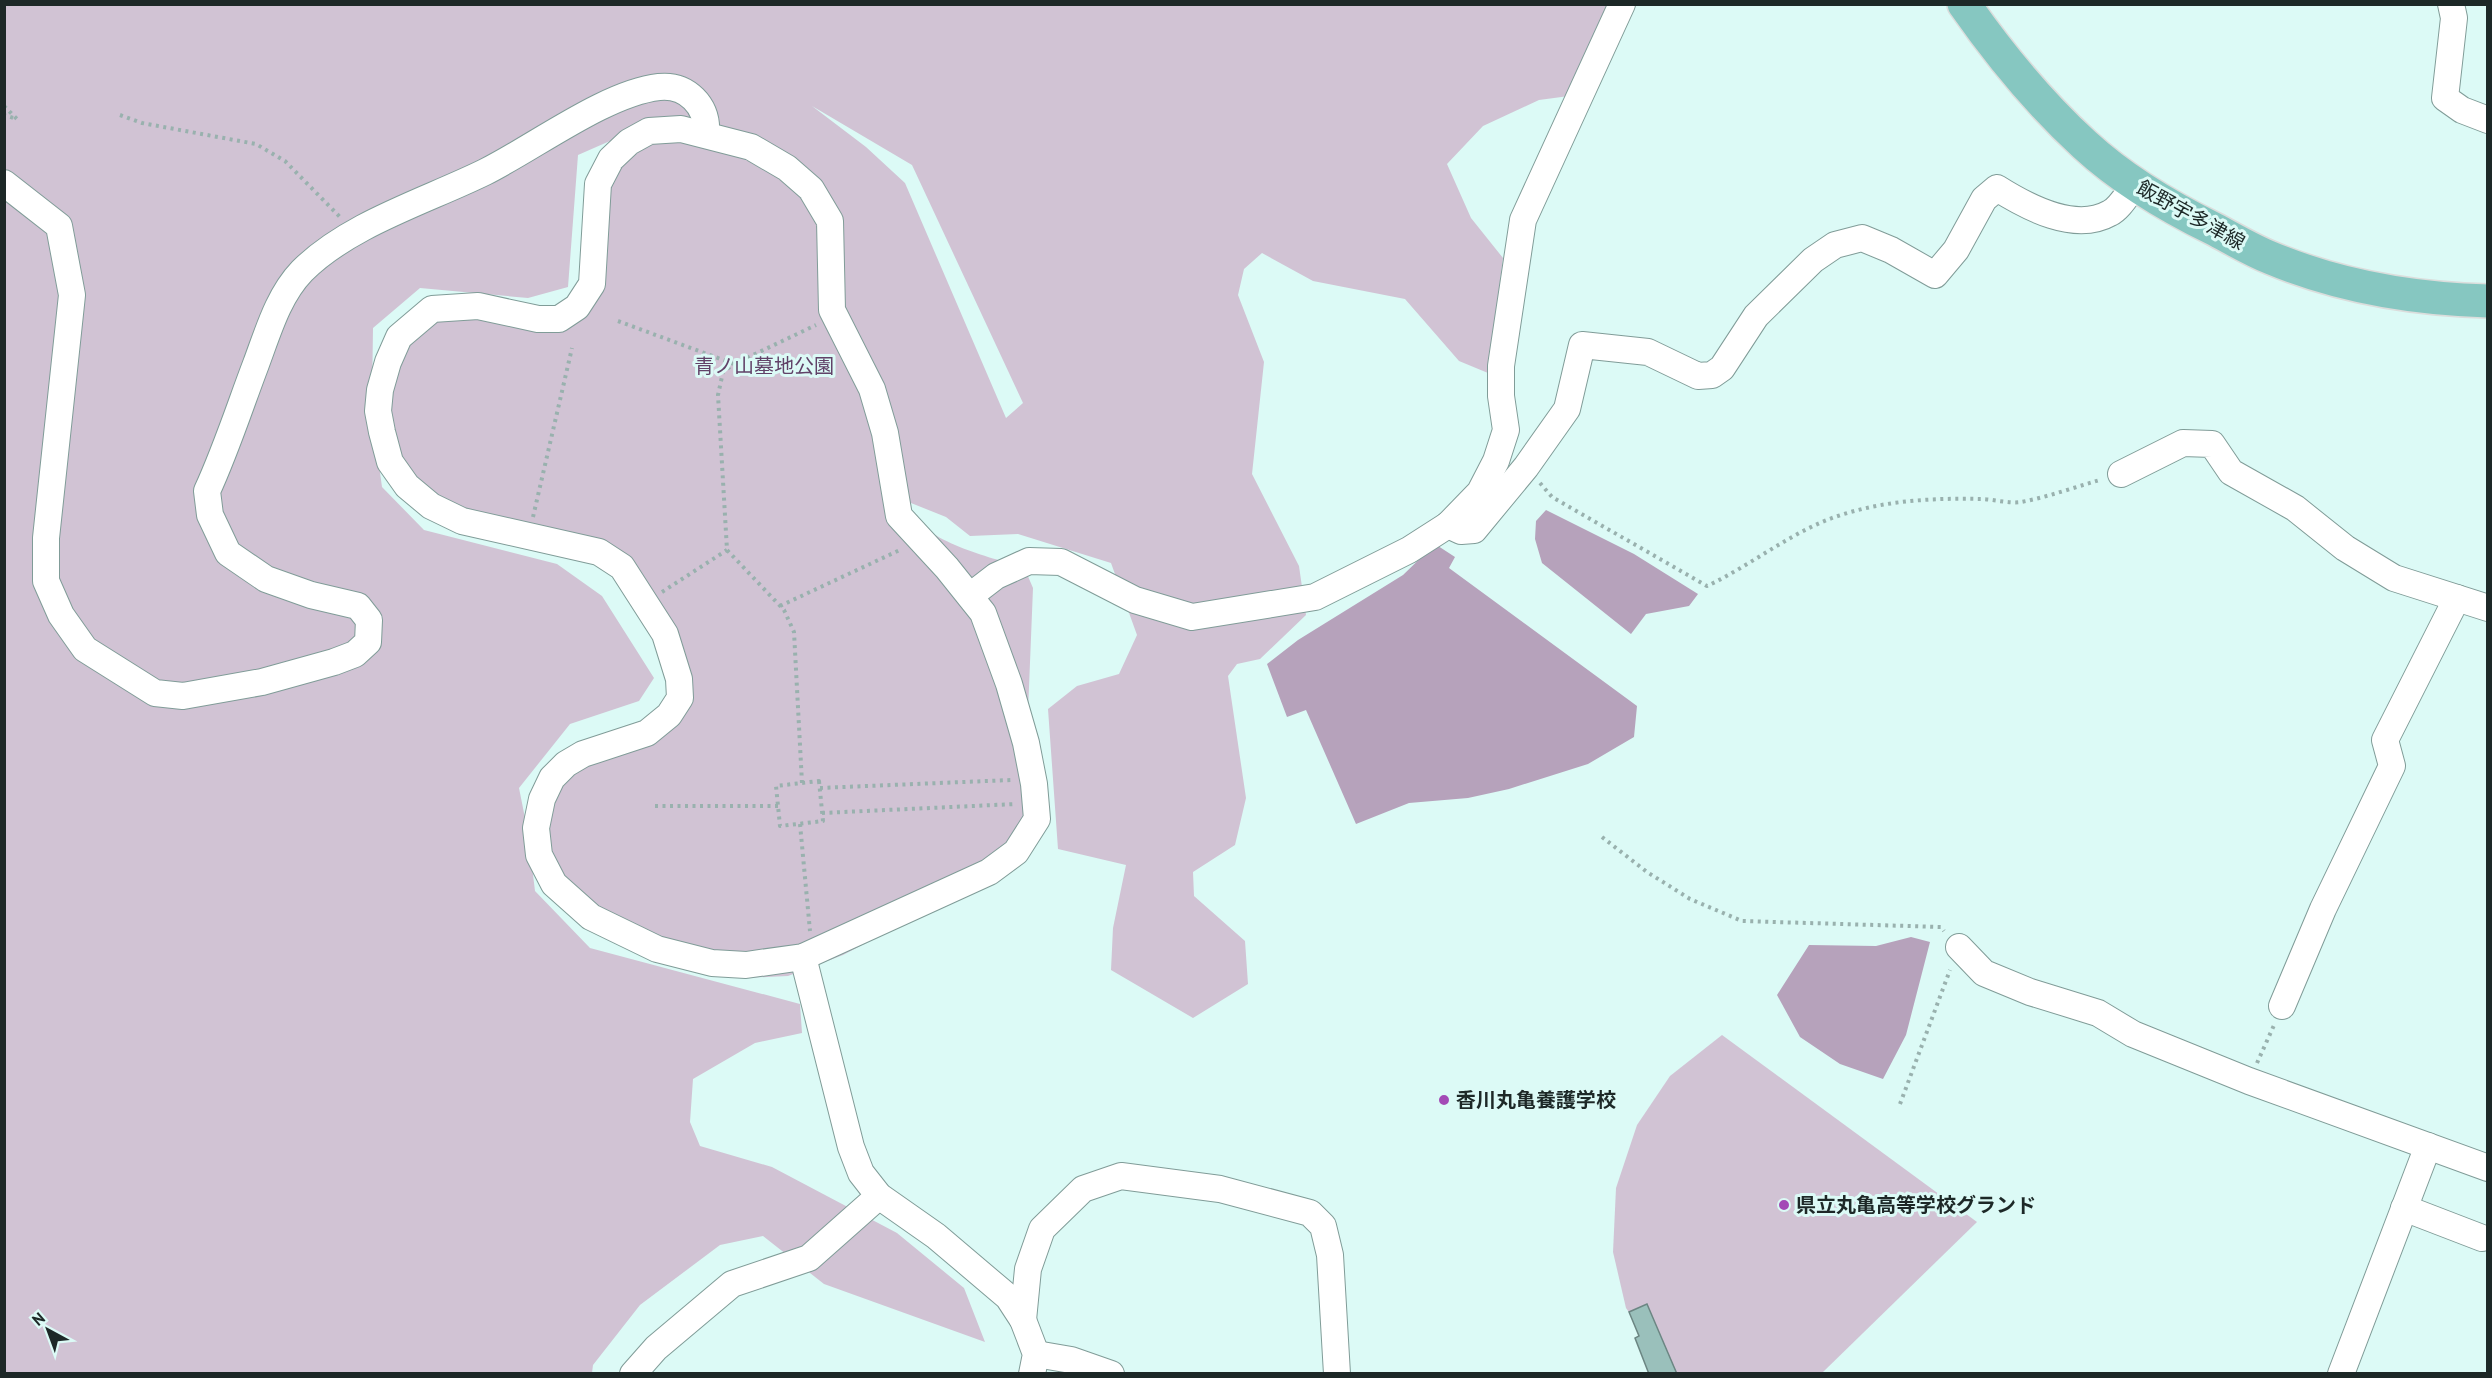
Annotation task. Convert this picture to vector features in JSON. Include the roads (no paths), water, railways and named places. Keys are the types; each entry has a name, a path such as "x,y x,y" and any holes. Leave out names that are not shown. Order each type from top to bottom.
{"main road":[{"name":"飯野宇多津線","path":"1964,4 2024,81 2085,145 2134,185 2178,212 2271,258 2333,278 2407,295 2487,301"}],"street":[{"path":"970,596 996,576 1029,561 1062,562 1135,600 1192,617 1315,597 1409,549 1448,525 1480,492 1496,461 1506,430 1501,396 1501,366 1523,220 1622,4"},
{"path":"2451,4 2454,18 2445,98 2462,110 2487,120"},
{"path":"4,183 59,226 72,295 46,538 46,581 61,615 85,648 155,693 183,696 262,682 334,662 355,654 368,642 369,620 358,606 311,595 266,579 228,553 210,515 207,491 277,308 301,273 324,252 355,233 486,171 627,94 662,87 687,91 702,107 707,123 706,133"},
{"path":"681,129 706,133 751,147 787,168 811,189 830,221 832,310 872,389 885,433 899,516 983,613 1009,684 1034,791 1037,819 1016,852 989,872 807,955 746,965 712,963 657,949 591,917 554,884 539,855 536,828 542,799 552,778 566,764 583,754 647,733 669,715 680,698 679,679 665,634 622,567 599,552 462,521 431,506 407,486 390,462 378,411 380,390 387,362 399,337 432,309 478,306 538,319 559,319 576,307 592,284 598,184 611,159 629,142 649,131 681,129"},
{"path":"1448,525 1461,531 1474,530 1526,467 1567,409 1582,345 1648,352 1698,376 1712,375 1722,368 1756,316 1813,260 1835,245 1862,238 1891,250 1935,274 1956,250 1984,199 1997,188 2018,201 2056,216 2085,221 2111,213 2134,185"},
{"path":"2121,474 2183,443 2212,444 2231,472 2295,508 2345,548 2394,578 2487,608"},
{"path":"2282,1006 2323,909 2392,766 2385,740 2457,598"},
{"path":"1959,947 1984,974 2030,992 2098,1013 2133,1034 2250,1081 2487,1168"},
{"path":"807,955 851,1147 861,1173 879,1196 936,1236 1008,1297 1023,1320 1034,1364 1071,1360 1111,1374"},
{"path":"2341,1374 2428,1146"},
{"path":"1023,1320 1028,1269 1042,1229 1083,1189 1121,1176 1220,1189 1310,1213 1323,1226 1330,1255 1337,1374"},
{"path":"633,1374 656,1348 732,1284 809,1258 879,1196"},
{"path":"2404,1208 2482,1238"}],"place":[{"name":"香川丸亀養護学校","path":"1444,1100"},
{"name":"県立丸亀高等学校グランド","path":"1784,1205"}],"park label":[{"name":"青ノ山墓地公園","path":"764,366"}]}
